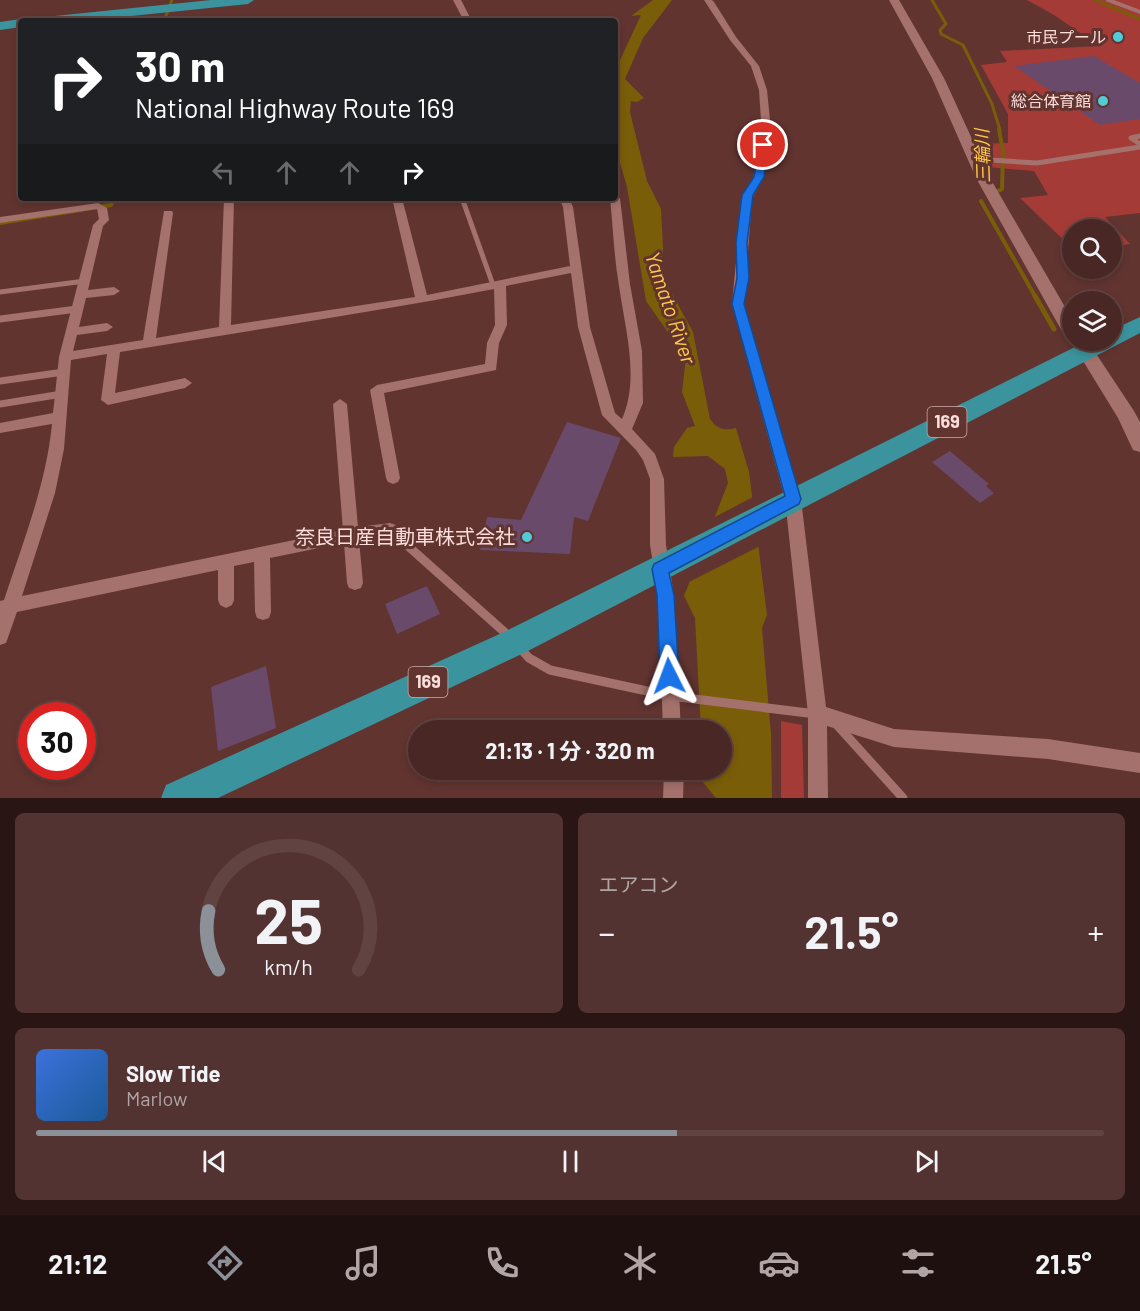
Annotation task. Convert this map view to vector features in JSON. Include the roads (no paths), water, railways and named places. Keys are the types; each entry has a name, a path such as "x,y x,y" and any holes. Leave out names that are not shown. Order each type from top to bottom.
{"highway":[{"path":"74,18 248,0"},
{"path":"0,26 18,24"},
{"name":"169","path":"1122,334 1140,324"},
{"name":"169","path":"179,798 514,642 667,565 1063,351"}],"street":[{"path":"457,0 466,18"},
{"path":"708,0 717,7 724,26 738,47 756,67 763,84 765,129 759,177 748,195 742,243 743,278 738,304 789,501 816,714 818,798"},
{"path":"894,0 980,159 982,178 1062,316"},
{"path":"225,331 229,201"},
{"path":"398,201 422,300"},
{"path":"565,201 568,207 574,269 595,372 609,415 650,458 657,479 667,565 666,595 671,720"},
{"path":"615,201 624,284 636,351 636,403 624,431"},
{"path":"0,220 98,206 102,208 104,220 98,225 71,332 65,365 57,449 47,493 5,607 0,637"},
{"path":"149,343 168,213"},
{"path":"65,365 114,349 422,300 574,269"},
{"path":"393,478 377,390 491,367 493,343 501,325 497,284"},
{"path":"80,295 114,291"},
{"path":"71,332 107,327"},
{"path":"114,349 108,400 184,383"},
{"path":"1083,351 1127,416 1140,444"},
{"path":"340,404 349,535 355,583"},
{"path":"0,428 61,417"},
{"path":"5,607 349,535 390,530"},
{"path":"262,555 263,612"},
{"path":"226,562 226,600"},
{"path":"816,714 894,738 1048,749 1140,763"},
{"path":"673,798 674,780"}],"lane":[{"path":"1108,0 1140,12"},
{"path":"1140,136 1131,138 1140,146"},
{"path":"980,159 1036,163 1140,146"},
{"path":"463,201 497,284"},
{"path":"0,292 85,281"},
{"path":"0,319 77,309"},
{"path":"0,381 65,365"},
{"path":"0,404 62,394"},
{"path":"390,530 529,658 550,670 670,696 816,714 903,798"}],"water":[{"name":"Yamato River","path":"653,0 672,0 643,38 625,79 644,98 637,102 631,101 630,112 647,181 661,209 663,248 660,272 693,332 710,419 721,428 736,428 749,472 767,615 762,628 771,734 772,798 716,798 702,781 732,780 732,720 700,720 695,618 684,596 728,483 725,469 708,456 673,457 674,447 687,428 695,426 682,392 686,358 646,301 627,187 618,156 618,65 641,15 631,16"}],"waterway":[{"path":"165,18 172,0"},
{"name":"三輪川","path":"932,0 946,24 940,30 941,34 963,45 992,104 1000,130"},
{"path":"1095,0 1140,19"},
{"name":"三輪川","path":"998,191 1002,189 1003,152 999,129"},
{"path":"0,223 111,205 113,201"},
{"name":"三輪川","path":"981,201 1036,298"},
{"name":"三輪川","path":"1035,296 1054,329"}],"place":[{"name":"市民プール","path":"1118,37"},
{"name":"総合体育館","path":"1103,101"},
{"name":"奈良日産自動車株式会社","path":"527,537"}]}
